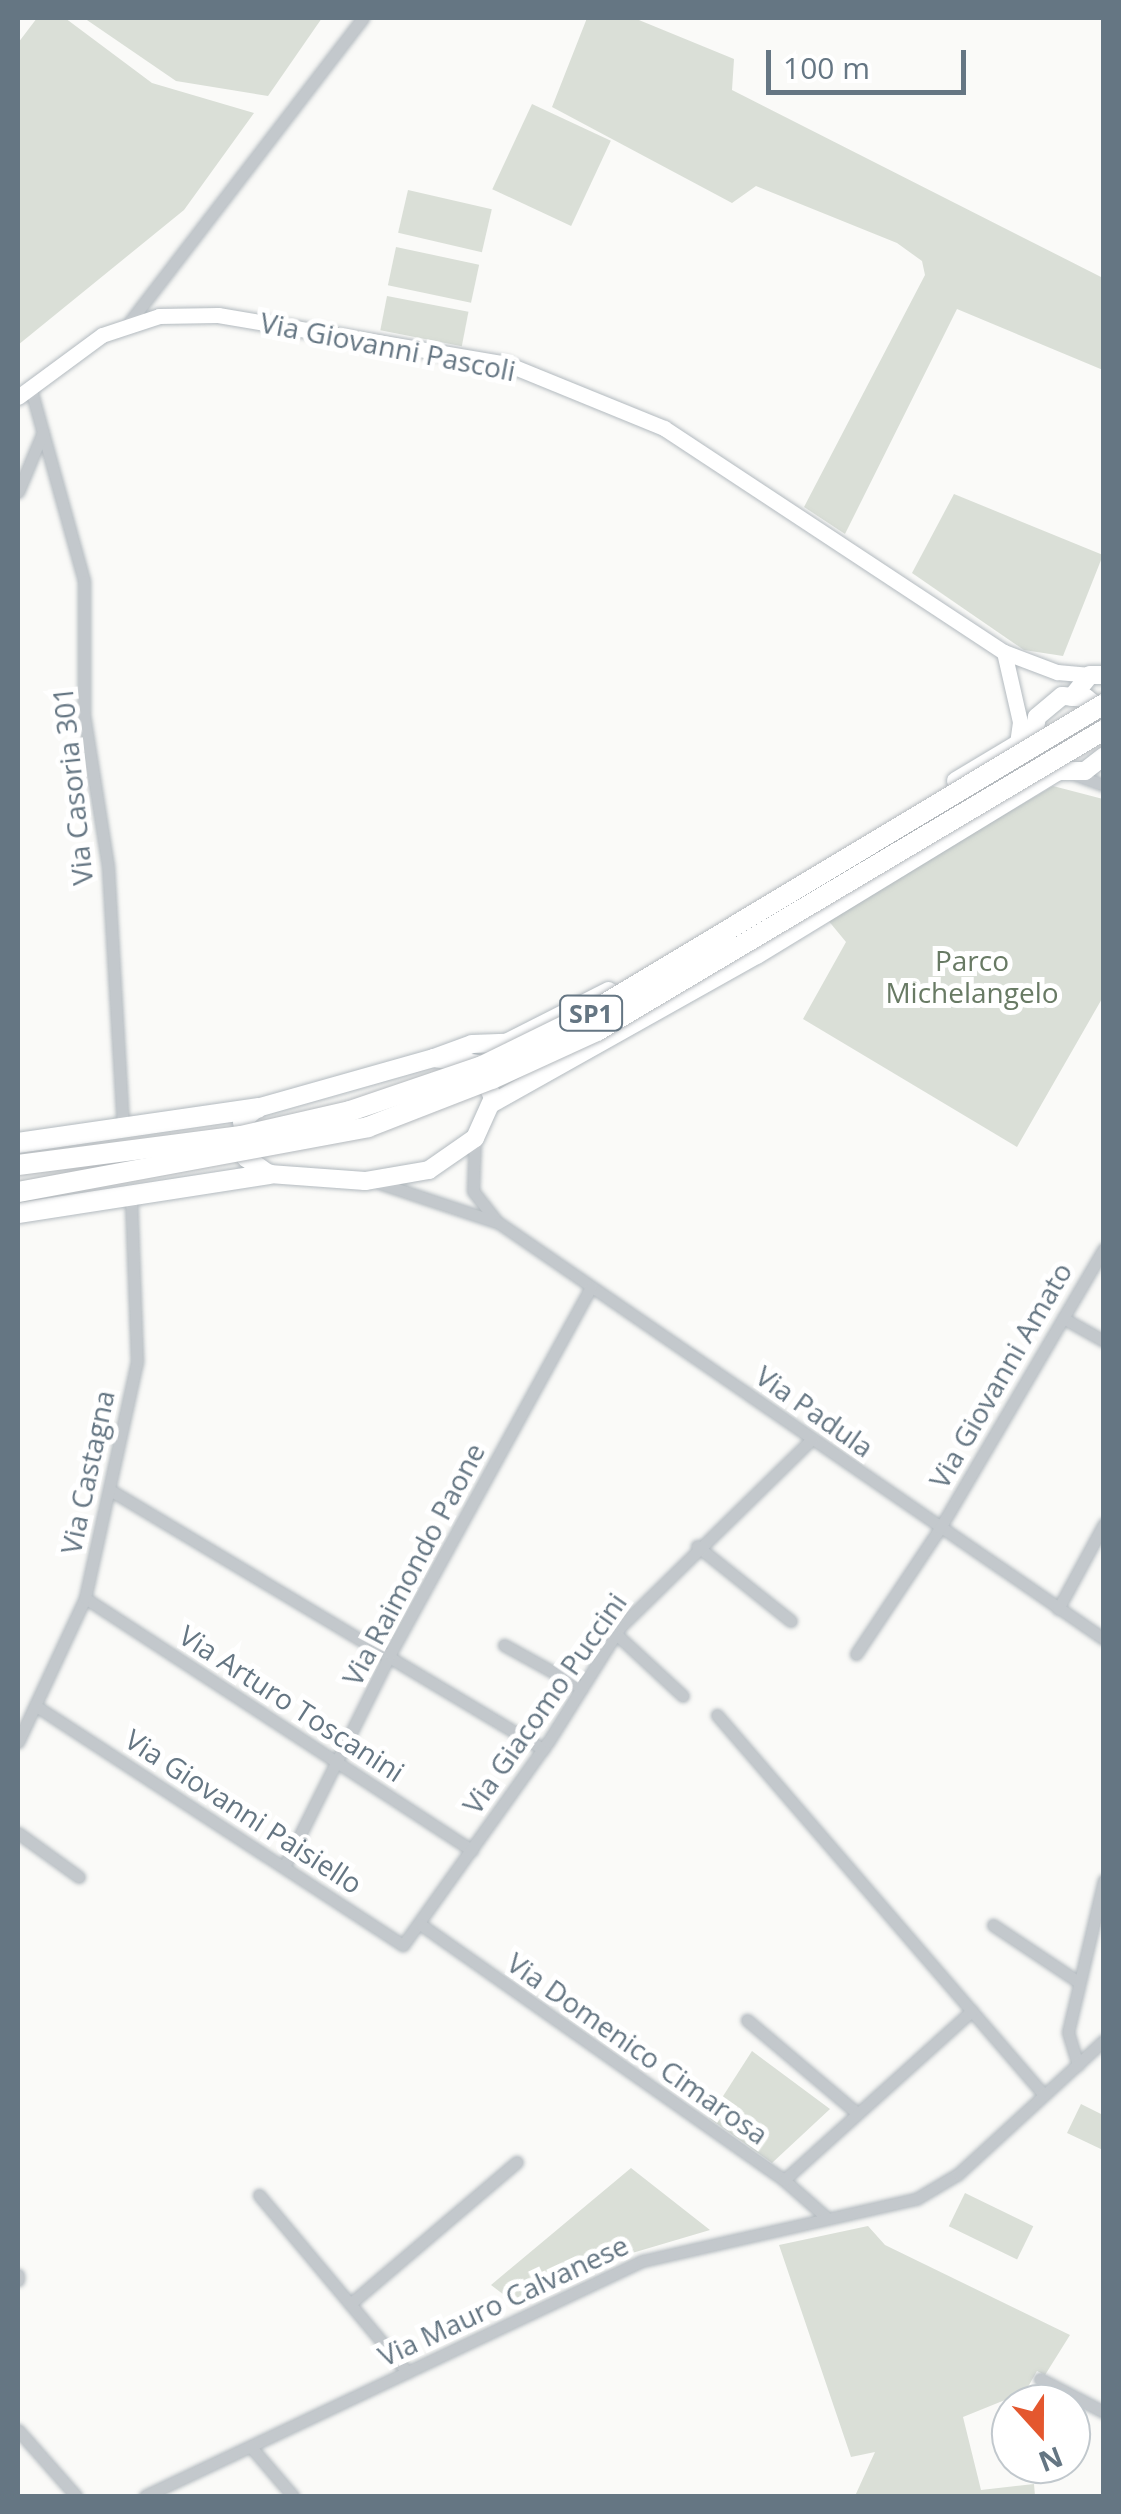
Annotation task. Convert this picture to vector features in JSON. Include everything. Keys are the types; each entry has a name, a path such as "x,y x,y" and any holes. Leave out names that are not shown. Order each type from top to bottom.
{"highway":[{"name":"SP1","path":"18,1165 241,1136 350,1111 482,1066 588,1014 1104,708"},
{"name":"SP1","path":"18,1192 368,1127 492,1079 598,1031 1104,730"},
{"path":"18,1143 257,1108"},
{"path":"18,1213 269,1174"}],"main road":[{"path":"1072,697 1097,675"},
{"path":"1104,708 1086,698 1052,701 1028,736 616,988 506,1043 472,1044 257,1108 242,1121 239,1139 246,1158 269,1174 365,1180 429,1170 474,1138 492,1104 757,955 1066,772 1104,756"},
{"path":"1028,736 1042,758 1066,772"},
{"path":"434,1058 478,1064 488,1077 492,1104"}],"street":[{"path":"128,324 363,18"},
{"name":"Via Giovanni Pascoli","path":"24,392 74,352 128,324 218,315 507,364 610,402 741,474 1004,652 1058,672 1097,675"},
{"name":"Via Casoria 301","path":"24,392 43,432 84,581 84,715 108,867 123,1128"},
{"path":"18,492 43,432"},
{"path":"1004,652 1028,736"},
{"path":"1058,672 1072,697"},
{"path":"1017,705 1028,736"},
{"path":"1066,772 1104,786"},
{"name":"Via Padula","path":"474,1138 472,1191 499,1223"},
{"name":"Via Padula","path":"365,1180 409,1188 499,1223 1104,1639"},
{"name":"Via Castagna","path":"18,1742 85,1598 137,1361 131,1197"},
{"name":"Via Giovanni Amato","path":"856,1654 940,1528 1104,1248"},
{"name":"Via Raimondo Paone","path":"284,1867 390,1654 591,1287"},
{"path":"1062,1318 1104,1341"},
{"name":"Via Giacomo Puccini","path":"420,1924 543,1749 616,1634 698,1546 812,1440"},
{"path":"110,1490 543,1749"},
{"path":"1058,1609 1104,1524"},
{"path":"698,1546 791,1621"},
{"name":"Via Arturo Toscanini","path":"85,1598 472,1850"},
{"path":"616,1634 683,1696"},
{"path":"504,1645 582,1688"},
{"name":"Via Giovanni Paisiello","path":"36,1706 403,1945 420,1924"},
{"path":"717,1715 1044,2096"},
{"path":"18,1833 80,1877"},
{"path":"1078,2065 1068,2032 1076,1982 1104,1880"},
{"name":"Via Domenico Cimarosa","path":"420,1924 784,2180 825,2216"},
{"path":"993,1925 1076,1982"},
{"path":"784,2180 972,2011"},
{"path":"748,2020 858,2113"},
{"name":"Via Mauro Calvanese","path":"145,2496 642,2261 825,2216 916,2199 958,2174 1104,2040"},
{"path":"350,2304 516,2162"},
{"path":"259,2194 407,2372"},
{"path":"1040,2379 1104,2412"},
{"path":"18,2430 76,2496"},
{"path":"251,2446 293,2496"}],"green space":[{"path":"37,18 65,18 152,83 254,113 184,210 18,345 18,43"},
{"path":"84,18 322,18 268,96 176,81"},
{"path":"587,18 634,18 734,59 732,90 1103,278 1103,370 957,309 845,534 804,507 925,275 922,261 897,243 756,186 732,203 552,107"},
{"path":"532,104 611,141 571,226 492,189"},
{"path":"408,190 492,209 482,252 398,233"},
{"path":"396,247 479,265 471,303 388,285"},
{"path":"387,296 468,312 462,346 380,330"},
{"path":"954,494 1103,555 1063,656 1024,650 912,573"},
{"name":"Parco Michelangelo","path":"1053,786 1103,799 1103,997 1017,1147 803,1019 846,942 827,919"},
{"path":"752,2051 830,2109 772,2163 709,2118"},
{"path":"1081,2104 1103,2115 1103,2150 1067,2133"},
{"path":"631,2168 710,2230 612,2259 517,2305 491,2285"},
{"path":"965,2193 1033,2226 1017,2260 949,2226"},
{"path":"868,2226 885,2245 1070,2335 1045,2375 1037,2371 1030,2384 991,2384 991,2406 963,2417 981,2490 1034,2484 1035,2496 855,2496 875,2452 851,2457 779,2245"}]}
